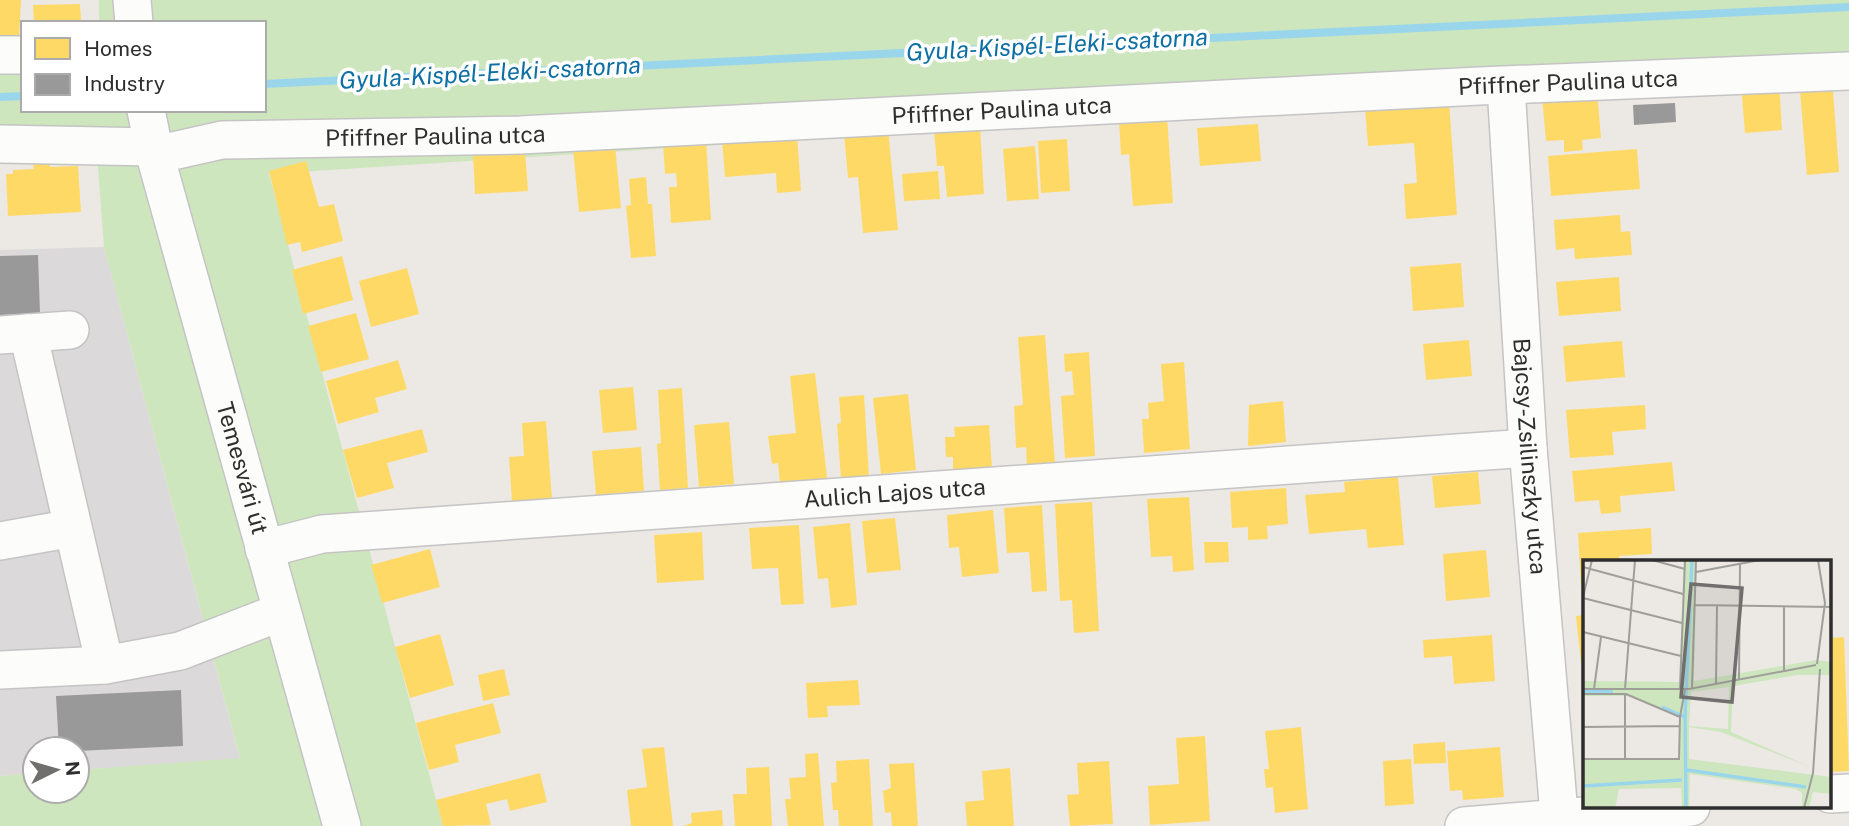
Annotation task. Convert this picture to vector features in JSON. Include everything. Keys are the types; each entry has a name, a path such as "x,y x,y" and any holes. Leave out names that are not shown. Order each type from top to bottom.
{"street":[{"path":"132,0 134,21"},
{"path":"0,55 21,55"},
{"name":"Pfiffner Paulina utca","path":"0,144 151,133 222,140 520,135 1849,71"},
{"name":"Bajcsy-Zsilinszky utca","path":"1506,86 1528,448 1560,822"},
{"name":"Temesvári út","path":"151,133 341,826"},
{"path":"70,330 14,334 73,528 104,666"},
{"name":"Aulich Lajos utca","path":"264,549 322,534 1528,448"},
{"path":"0,541 73,528"},
{"path":"0,670 104,666 180,651 281,612"},
{"path":"1464,826 1560,822 1682,808"}],"shaded area":[{"path":"104,247 240,759 91,769 91,735 21,735 21,774 0,776 0,250"}],"green space":[{"path":"99,0 1849,0 1849,87 1456,97 269,174 443,826 0,826 0,776 21,774 21,805 91,805 91,769 240,758 104,247 97,155 0,155 0,40 21,40 21,112 266,112 266,21 99,21"}],"building: Homes":[{"path":"0,0 21,0 19,38 0,37"},
{"path":"80,4 83,21 34,21 33,5"},
{"path":"1832,77 1839,172 1807,175 1799,79"},
{"path":"1779,81 1782,130 1745,133 1741,84"},
{"path":"1597,91 1601,138 1582,140 1583,150 1564,152 1564,140 1546,141 1542,96"},
{"path":"1449,101 1457,215 1406,219 1404,184 1417,183 1414,143 1368,146 1365,107"},
{"path":"1167,116 1173,203 1133,206 1129,154 1121,155 1119,119"},
{"path":"1258,124 1261,161 1200,166 1197,128"},
{"path":"980,126 984,194 947,197 944,166 937,166 934,129"},
{"path":"888,130 898,230 863,233 858,177 848,178 844,134"},
{"path":"797,134 801,191 777,193 776,173 725,177 722,139"},
{"path":"1067,139 1070,191 1041,193 1038,141"},
{"path":"706,140 711,220 671,223 669,187 677,187 676,173 665,174 663,143"},
{"path":"615,145 621,208 579,212 573,149"},
{"path":"1035,146 1039,199 1007,201 1003,149"},
{"path":"1637,149 1640,189 1551,196 1548,156"},
{"path":"525,151 528,191 475,194 473,154"},
{"path":"306,161 319,207 334,204 343,241 302,252 300,242 287,245 269,171"},
{"path":"50,163 50,167 78,166 81,212 8,216 6,174 13,174 13,170 34,169 33,164"},
{"path":"938,171 940,199 904,201 902,174"},
{"path":"646,177 648,204 652,204 656,256 631,258 626,206 631,205 629,179"},
{"path":"1620,215 1621,232 1630,231 1632,255 1575,259 1574,248 1556,250 1554,220"},
{"path":"342,256 353,300 303,314 292,270"},
{"path":"1461,263 1464,307 1413,311 1410,267"},
{"path":"407,268 419,314 371,327 359,281"},
{"path":"1619,277 1621,311 1559,316 1556,282"},
{"path":"356,313 369,359 321,372 308,326"},
{"path":"1045,335 1055,463 1027,465 1026,447 1016,448 1014,406 1023,405 1018,337"},
{"path":"1469,340 1472,376 1426,380 1423,344"},
{"path":"1622,341 1625,377 1566,382 1563,346"},
{"path":"1089,352 1095,456 1065,458 1061,396 1074,395 1072,371 1065,372 1064,354"},
{"path":"398,360 407,389 375,398 379,412 338,424 326,381"},
{"path":"1184,362 1190,449 1144,453 1142,419 1149,419 1148,403 1164,401 1161,364"},
{"path":"815,373 827,478 780,483 778,463 772,464 768,436 796,433 790,376"},
{"path":"633,387 637,430 603,433 599,390"},
{"path":"682,388 688,488 660,490 658,390"},
{"path":"908,394 916,470 881,474 873,398"},
{"path":"864,395 869,477 841,479 837,424 841,423 839,397"},
{"path":"1283,401 1286,442 1248,446 1249,405"},
{"path":"1645,405 1646,429 1612,432 1614,455 1570,458 1566,410"},
{"path":"546,421 552,499 512,502 509,457 524,456 522,423"},
{"path":"729,422 734,484 699,487 694,425"},
{"path":"989,425 992,468 953,470 953,457 946,457 945,437 955,437 954,427"},
{"path":"422,429 428,452 387,463 394,488 357,498 343,450"},
{"path":"641,447 644,491 596,495 592,451"},
{"path":"1672,462 1675,491 1620,496 1621,512 1601,514 1599,500 1575,502 1572,471"},
{"path":"1478,472 1481,504 1435,508 1432,476"},
{"path":"1398,477 1404,545 1368,548 1366,529 1309,534 1305,495 1345,492 1344,482"},
{"path":"1286,488 1288,524 1267,526 1268,539 1248,540 1248,527 1232,528 1230,492"},
{"path":"1189,497 1194,570 1173,572 1172,556 1151,557 1147,499"},
{"path":"1092,502 1099,631 1074,633 1072,600 1060,601 1055,504"},
{"path":"1042,505 1047,591 1032,592 1029,552 1007,553 1004,508"},
{"path":"993,510 999,573 962,577 959,547 949,548 947,515"},
{"path":"895,518 901,570 867,573 862,521"},
{"path":"850,523 857,605 831,608 828,578 818,579 813,527"},
{"path":"799,525 804,604 781,605 778,568 752,569 749,528"},
{"path":"1651,528 1652,554 1619,556 1620,560 1583,560 1581,586 1578,533"},
{"path":"702,532 704,580 657,583 654,535"},
{"path":"1204,542 1228,542 1229,562 1205,563"},
{"path":"430,549 440,587 382,603 371,565"},
{"path":"1486,550 1490,597 1446,601 1443,554"},
{"path":"1583,615 1583,663 1581,663 1576,616"},
{"path":"440,634 454,685 410,698 395,647"},
{"path":"1492,635 1495,681 1454,684 1452,656 1424,658 1423,640"},
{"path":"1844,637 1849,771 1832,772 1832,638"},
{"path":"504,669 510,695 483,701 478,675"},
{"path":"858,680 860,705 827,706 828,717 808,718 806,683"},
{"path":"493,703 501,733 455,745 459,762 429,770 416,723"},
{"path":"1301,727 1308,809 1275,813 1273,787 1266,788 1264,769 1269,769 1265,731"},
{"path":"1205,736 1210,821 1150,825 1148,786 1179,784 1176,738"},
{"path":"1445,742 1446,763 1414,764 1413,744"},
{"path":"664,747 673,826 631,826 627,790 647,787 642,749"},
{"path":"1500,747 1504,797 1463,800 1462,790 1450,791 1447,751"},
{"path":"818,753 824,826 788,826 785,799 791,799 789,778 806,777 805,754"},
{"path":"869,759 873,826 839,826 838,810 833,810 831,783 837,782 836,761"},
{"path":"1411,759 1414,804 1385,806 1383,761"},
{"path":"1109,761 1113,824 1070,826 1067,795 1079,794 1077,763"},
{"path":"914,763 918,826 892,826 891,812 885,813 883,791 891,788 889,764"},
{"path":"769,767 772,826 735,826 733,794 747,794 746,768"},
{"path":"1010,768 1014,826 967,826 965,802 984,800 982,771"},
{"path":"540,773 547,802 510,811 507,799 486,804 491,825 443,826 436,800"},
{"path":"722,810 723,826 683,826 692,823 691,813"}],"building: Industry":[{"path":"1675,103 1676,122 1634,125 1633,105"},
{"path":"38,255 40,313 0,315 0,256"},
{"path":"181,690 183,746 91,750 91,735 58,735 56,696"}],"waterway":[{"name":"Gyula-Kispél-Eleki-csatorna","path":"266,84 1849,7"},
{"name":"Gyula-Kispél-Eleki-csatorna","path":"0,97 21,96"}]}
